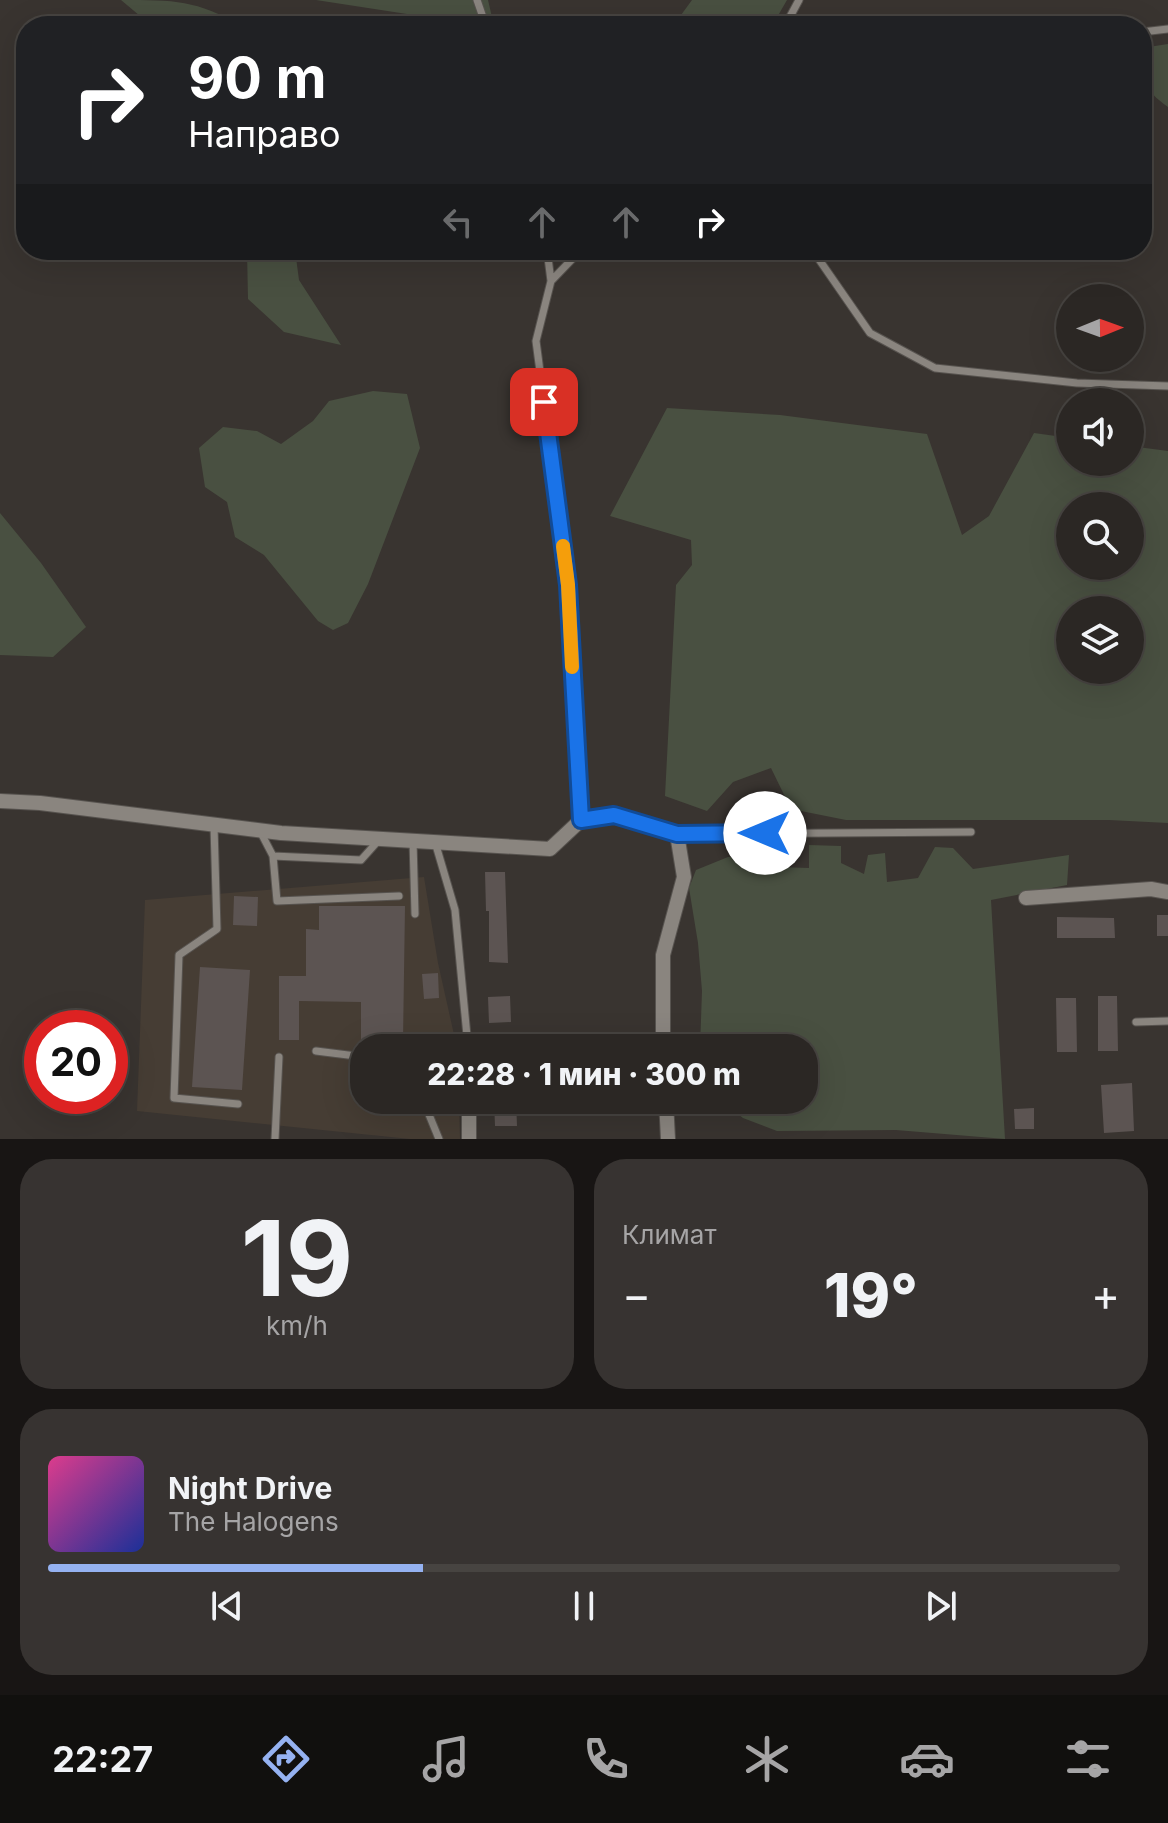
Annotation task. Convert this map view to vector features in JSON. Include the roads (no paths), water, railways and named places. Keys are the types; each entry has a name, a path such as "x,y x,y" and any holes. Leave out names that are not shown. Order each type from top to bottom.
{"street":[{"path":"0,801 40,803 260,831 550,849 581,820 614,815 677,834 684,877 663,955 663,1034"},
{"path":"1026,898 1151,889 1168,892"},
{"path":"469,1114 469,1139"},
{"path":"667,1114 668,1139"}],"lane":[{"path":"548,260 551,281 536,341 568,585 581,820"},
{"path":"551,281 571,260"},
{"path":"819,260 870,333 935,368 1077,383 1168,386"},
{"path":"214,826 217,929 179,955 174,1098 238,1104"},
{"path":"260,831 273,856 277,901 399,896"},
{"path":"677,834 971,832"},
{"path":"273,856 361,860 380,839"},
{"path":"413,841 415,914"},
{"path":"435,842 455,910 467,1034"},
{"path":"1136,1022 1168,1021"},
{"path":"316,1051 350,1055"},
{"path":"275,1139 279,1057"},
{"path":"429,1114 439,1139"}]}
